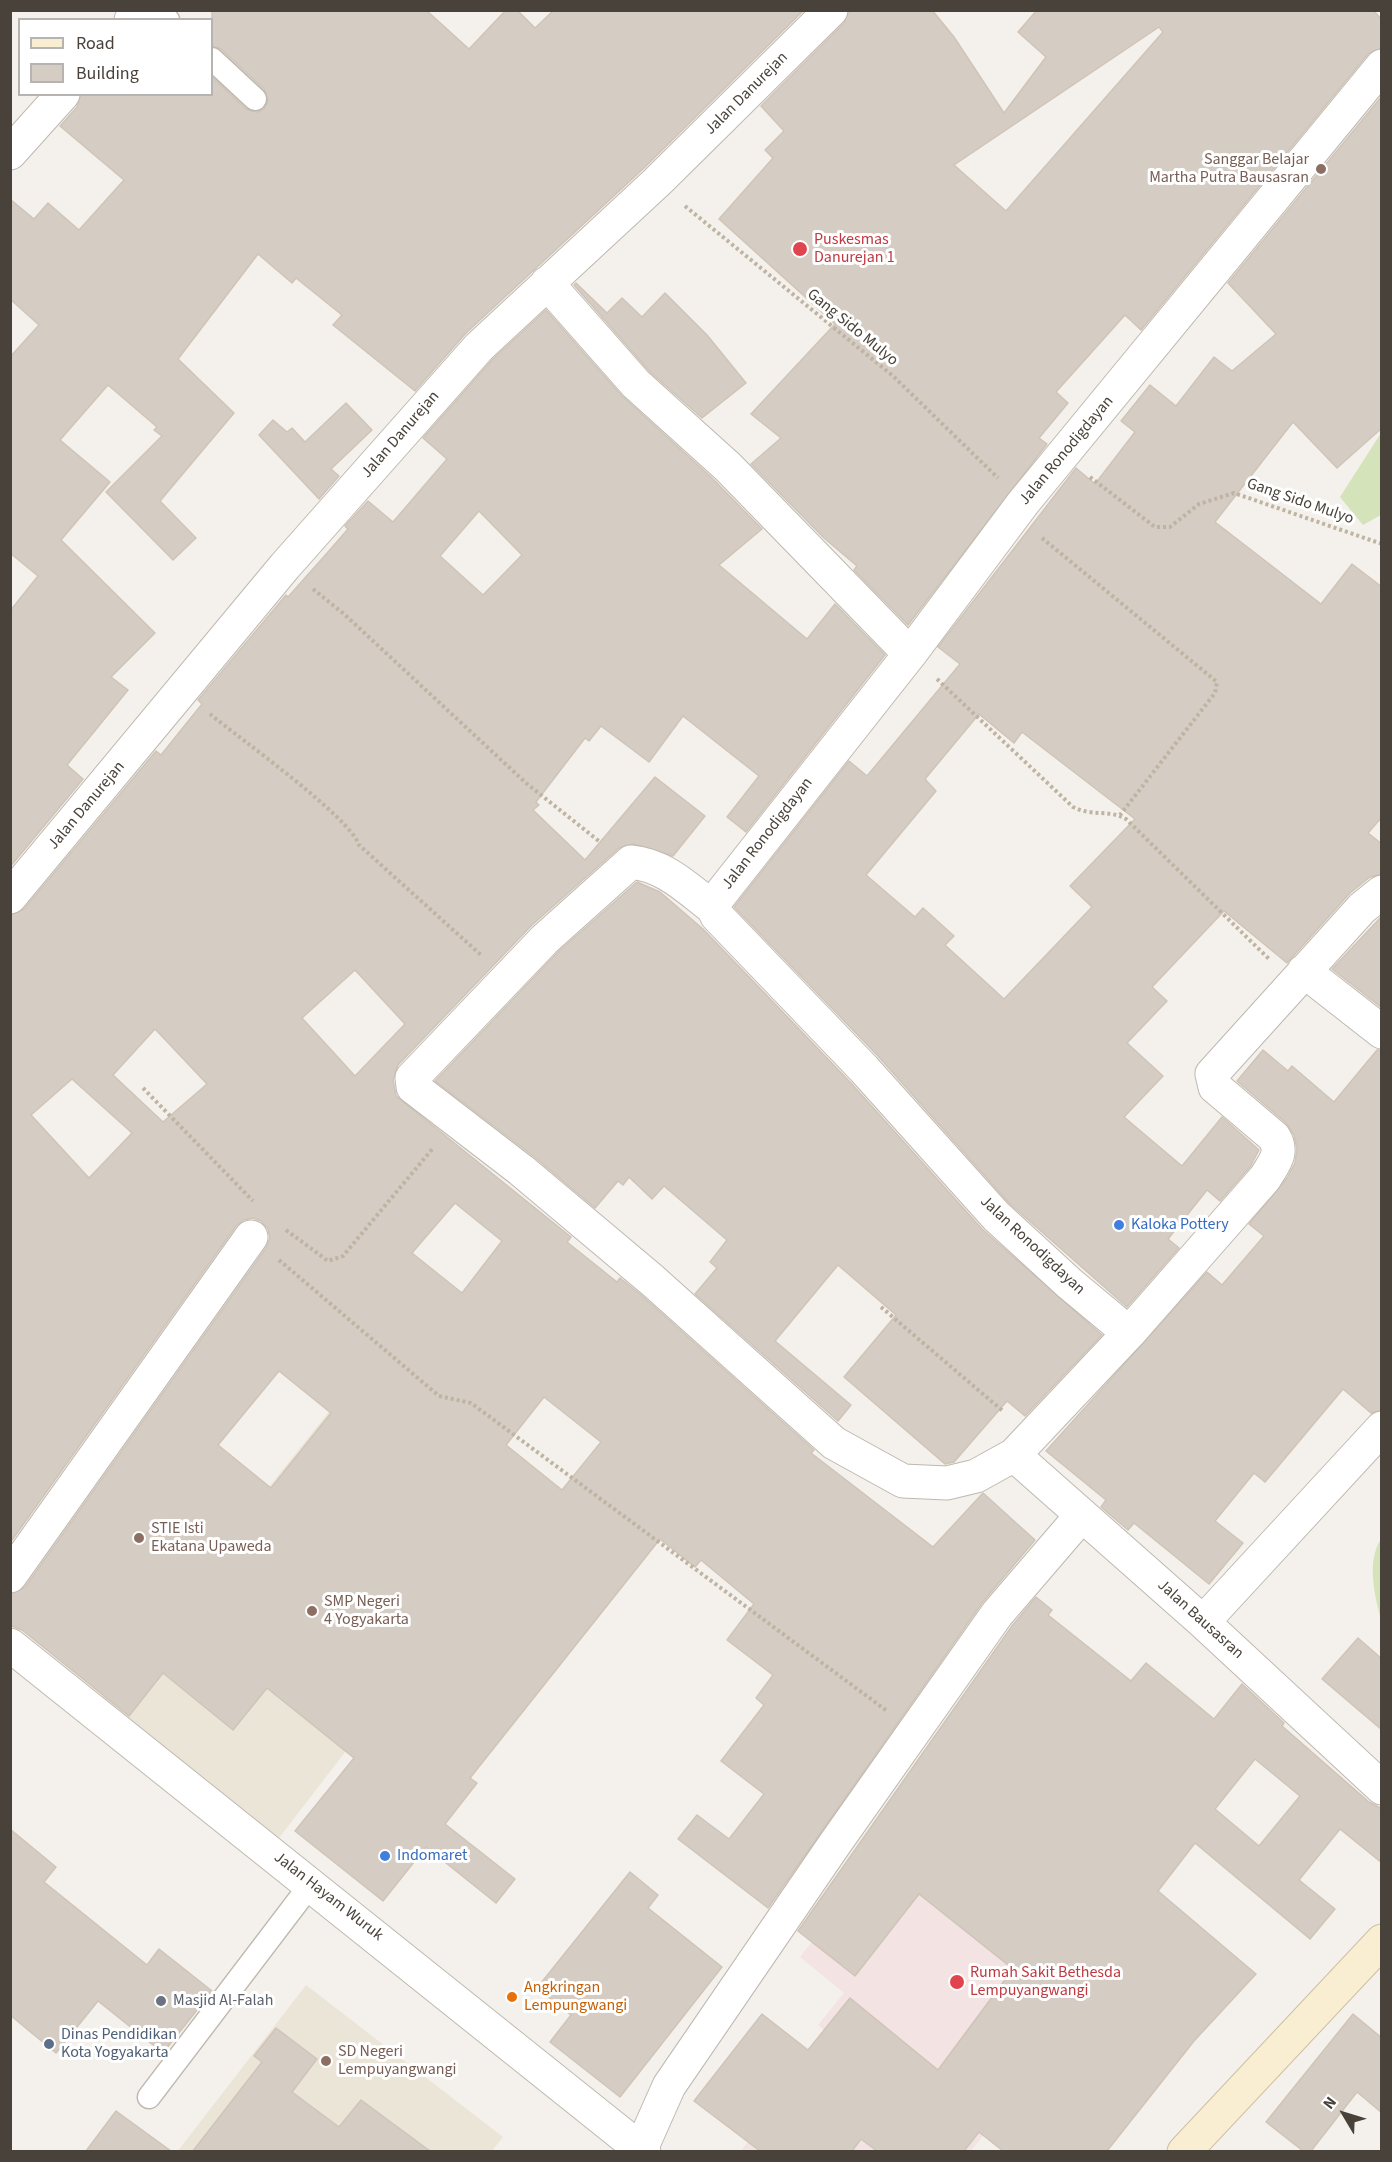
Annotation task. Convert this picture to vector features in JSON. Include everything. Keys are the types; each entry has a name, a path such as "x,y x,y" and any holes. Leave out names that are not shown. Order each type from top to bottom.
{"main road":[{"path":"1184,2151 1382,1941"}],"street":[{"name":"Jalan Danurejan","path":"10,897 285,566 479,346 657,182 831,10"},
{"name":"Jalan Ronodigdayan","path":"1130,1333 996,1216 856,1060 717,916 713,908 716,900 910,654 1019,509 1382,66"},
{"path":"10,153 61,96"},
{"path":"547,283 636,384 728,467 910,654"},
{"path":"713,908 670,875 649,864 630,862 560,925 412,1078 414,1087 521,1170 652,1280 834,1443 903,1481 947,1482 976,1476 1024,1446 1130,1333 1265,1178 1278,1155 1279,1146 1274,1137 1215,1087 1212,1074 1362,908 1382,892"},
{"path":"1299,977 1382,1032"},
{"path":"10,1576 259,1226"},
{"path":"1203,1622 1382,1428"},
{"name":"Jalan Bausasran","path":"1024,1446 1082,1515 1203,1622 1382,1788"},
{"path":"642,2150 669,2086 914,1731 998,1614 1082,1515"},
{"name":"Jalan Hayam Wuruk","path":"10,1645 642,2150"}],"lane":[{"path":"213,60 255,99"},
{"path":"149,2097 311,1884"}],"path":[{"name":"Gang Sido Mulyo","path":"657,182 793,297 893,376 1019,509 1217,682 1215,693 1120,815"},
{"name":"Gang Sido Mulyo","path":"1064,455 1155,527 1170,527 1199,504 1234,493 1382,544"},
{"path":"285,566 344,614 526,783 599,841 630,862"},
{"path":"910,654 1073,807 1086,814 1120,815 1299,977"},
{"path":"181,691 333,813 356,837 359,845 509,979"},
{"path":"143,1088 259,1226 439,1396 471,1403 914,1731"},
{"path":"259,1226 328,1261 344,1256 455,1121"},
{"path":"881,1307 1024,1446"}],"shaded area":[{"name":"SMP Negeri 4 Yogyakarta","path":"347,1389 522,1523 275,1843 100,1699"},
{"name":"Rumah Sakit Bethesda Lempuyangwangi","path":"905,1823 1092,1971 1027,2080 971,2151 740,2152 831,2036 818,2025 844,1993 800,1957"},
{"name":"SD Negeri Lempuyangwangi","path":"306,1985 503,2137 491,2152 177,2152"}],"green space":[{"path":"1381,433 1381,515 1363,525 1340,497"},
{"path":"1381,1539 1381,1620 1374,1590 1373,1568 1376,1548"}],"building":[{"path":"212,10 426,10 469,49 506,10 517,10 535,28 554,10 804,10 644,168 466,333 415,391 333,325 342,315 296,278 292,283 258,254 178,359 234,413 160,501 196,538 173,560 106,492 162,436 154,430 157,427 108,385 60,440 110,482 61,540 155,633 111,677 128,690 67,765 83,779 10,867 10,611 38,576 10,553 10,357 39,325 10,299 10,199 34,219 48,203 79,230 124,180 60,126 77,107 80,96 213,96 213,78 246,109 258,112 264,109 268,101 264,89 221,49 213,46"},
{"path":"849,10 932,10 954,37 1004,113 1046,57 1018,32 1037,10 1373,10 1382,20 1382,48 1368,54 1141,330 1125,315 1056,392 1068,403 1039,438 1047,444 908,625 854,570 857,566 824,538 751,464 781,438 751,414 835,324 719,219 773,158 765,150 784,131 761,106 844,23","holes":["1159,27 1163,32 1006,211 954,165"]},
{"path":"1382,96 1382,428 1337,468 1293,422 1215,522 1321,604 1352,564 1382,587 1382,817 1368,833 1382,844 1382,874 1370,877 1350,893 1287,963 1224,911 1152,987 1167,1001 1127,1043 1163,1076 1124,1117 1182,1166 1222,1117 1259,1150 1250,1167 1220,1201 1207,1190 1168,1239 1179,1248 1127,1307 1009,1203 878,1056 734,907 849,761 867,776 960,664 938,647 1076,468 1095,484 1135,432 1121,421 1150,385 1176,406 1214,357 1232,371 1276,334 1228,283","holes":["979,714 1014,743 1022,732 1135,819 1070,886 1092,907 1004,999 945,945 954,936 923,908 915,917 866,875 936,791 925,779"]},
{"path":"576,283 607,313 622,298 642,317 665,293 707,335 746,383 702,418 649,371 574,285"},
{"path":"546,310 622,396 710,476 762,529 719,565 807,639 835,604 885,655 746,832 727,817 759,776 683,716 649,762 601,726 589,741 585,738 536,802 539,805 533,810 585,860 655,777 705,816 673,856 634,844 619,848 532,925 398,1065 393,1080 396,1096 571,1237 567,1242 617,1282 620,1278 640,1294 814,1450 811,1453 933,1547 983,1493 1035,1540 982,1603 768,1908 678,1839 697,1815 729,1839 764,1794 721,1761 764,1705 756,1698 773,1675 727,1640 754,1604 701,1560 695,1567 660,1539 470,1778 477,1783 445,1824 515,1879 496,1903 426,1847 383,1901 295,1831 354,1758 267,1688 233,1730 163,1673 129,1716 22,1630 10,1625 10,1594 25,1587 266,1248 270,1238 268,1229 261,1221 253,1218 244,1220 236,1226 10,1543 10,915 24,909 156,751 161,755 202,704 198,700 286,595 288,597 348,529 345,526 368,501 393,522 447,459 423,438 492,360","holes":["479,511 522,555 483,595 440,556","355,970 405,1024 355,1076 302,1018","155,1029 207,1084 163,1122 113,1075","72,1079 132,1133 89,1178 31,1115","455,1203 502,1241 462,1293 412,1253","279,1371 331,1413 271,1488 218,1445","544,1397 601,1442 562,1490 506,1445"]},
{"path":"346,403 372,430 331,469 339,476 319,499 259,435 273,420 287,432 292,428 305,442"},
{"path":"637,882 660,892 703,929 850,1082 982,1229 1102,1335 1025,1416 1007,1401 954,1462 945,1464 844,1377 896,1315 838,1265 775,1341 851,1405 838,1421 695,1294 717,1268 710,1262 727,1240 664,1186 652,1199 629,1177 623,1185 618,1181 595,1208 532,1155 435,1081 558,952"},
{"path":"1382,916 1382,1008 1332,969"},
{"path":"1263,1050 1288,1071 1292,1066 1334,1102 1377,1050 1382,1050 1382,1410 1371,1413 1343,1389 1265,1482 1254,1473 1215,1521 1243,1543 1209,1584 1134,1523 1128,1530 1101,1507 1106,1500 1046,1451 1207,1272 1222,1285 1264,1236 1249,1224 1287,1178 1295,1163 1297,1149 1294,1135 1286,1123 1237,1081"},
{"path":"1036,1597 1052,1610 1048,1615 1131,1681 1146,1663 1214,1719 1242,1684 1284,1723 1282,1726 1369,1802 1382,1809 1382,1863 1340,1829 1299,1880 1335,1909 1310,1939 1195,1843 1158,1891 1256,1974 1194,2041 1107,2151 1003,2151 979,2132 964,2151 877,2151 861,2139 852,2151 760,2151 694,2101 762,2014 808,2050 850,1998 938,2070 1013,1969 919,1894 855,1976 798,1931 1012,1626","holes":["1255,1759 1300,1796 1259,1846 1215,1809"]},
{"path":"1358,1638 1382,1659 1382,1730 1322,1679"},
{"path":"10,1829 56,1867 44,1882 147,1965 159,1949 212,1991 163,2053 98,2001 56,2053 10,2015"},
{"path":"630,1872 658,1895 648,1908 722,1967 620,2097 550,2042 571,2015 537,1988"},
{"path":"1353,2014 1382,2038 1382,2113 1357,2092 1311,2151 1303,2151 1266,2122"},
{"path":"276,2028 317,2059 292,2092 339,2127 361,2100 430,2151 193,2151 262,2062 254,2056"},
{"path":"116,2111 171,2151 86,2151"}],"place":[{"name":"Sanggar Belajar Martha Putra Bausasran","path":"1321,169"},
{"name":"Puskesmas Danurejan 1","path":"800,249"},
{"name":"Kaloka Pottery","path":"1119,1225"},
{"name":"STIE Isti Ekatana Upaweda","path":"139,1538"},
{"name":"SMP Negeri 4 Yogyakarta","path":"312,1611"},
{"name":"Indomaret","path":"385,1856"},
{"name":"Rumah Sakit Bethesda Lempuyangwangi","path":"957,1982"},
{"name":"Angkringan Lempungwangi","path":"512,1997"},
{"name":"Masjid Al-Falah","path":"161,2001"},
{"name":"Dinas Pendidikan Kota Yogyakarta","path":"49,2044"},
{"name":"SD Negeri Lempuyangwangi","path":"326,2061"}]}
